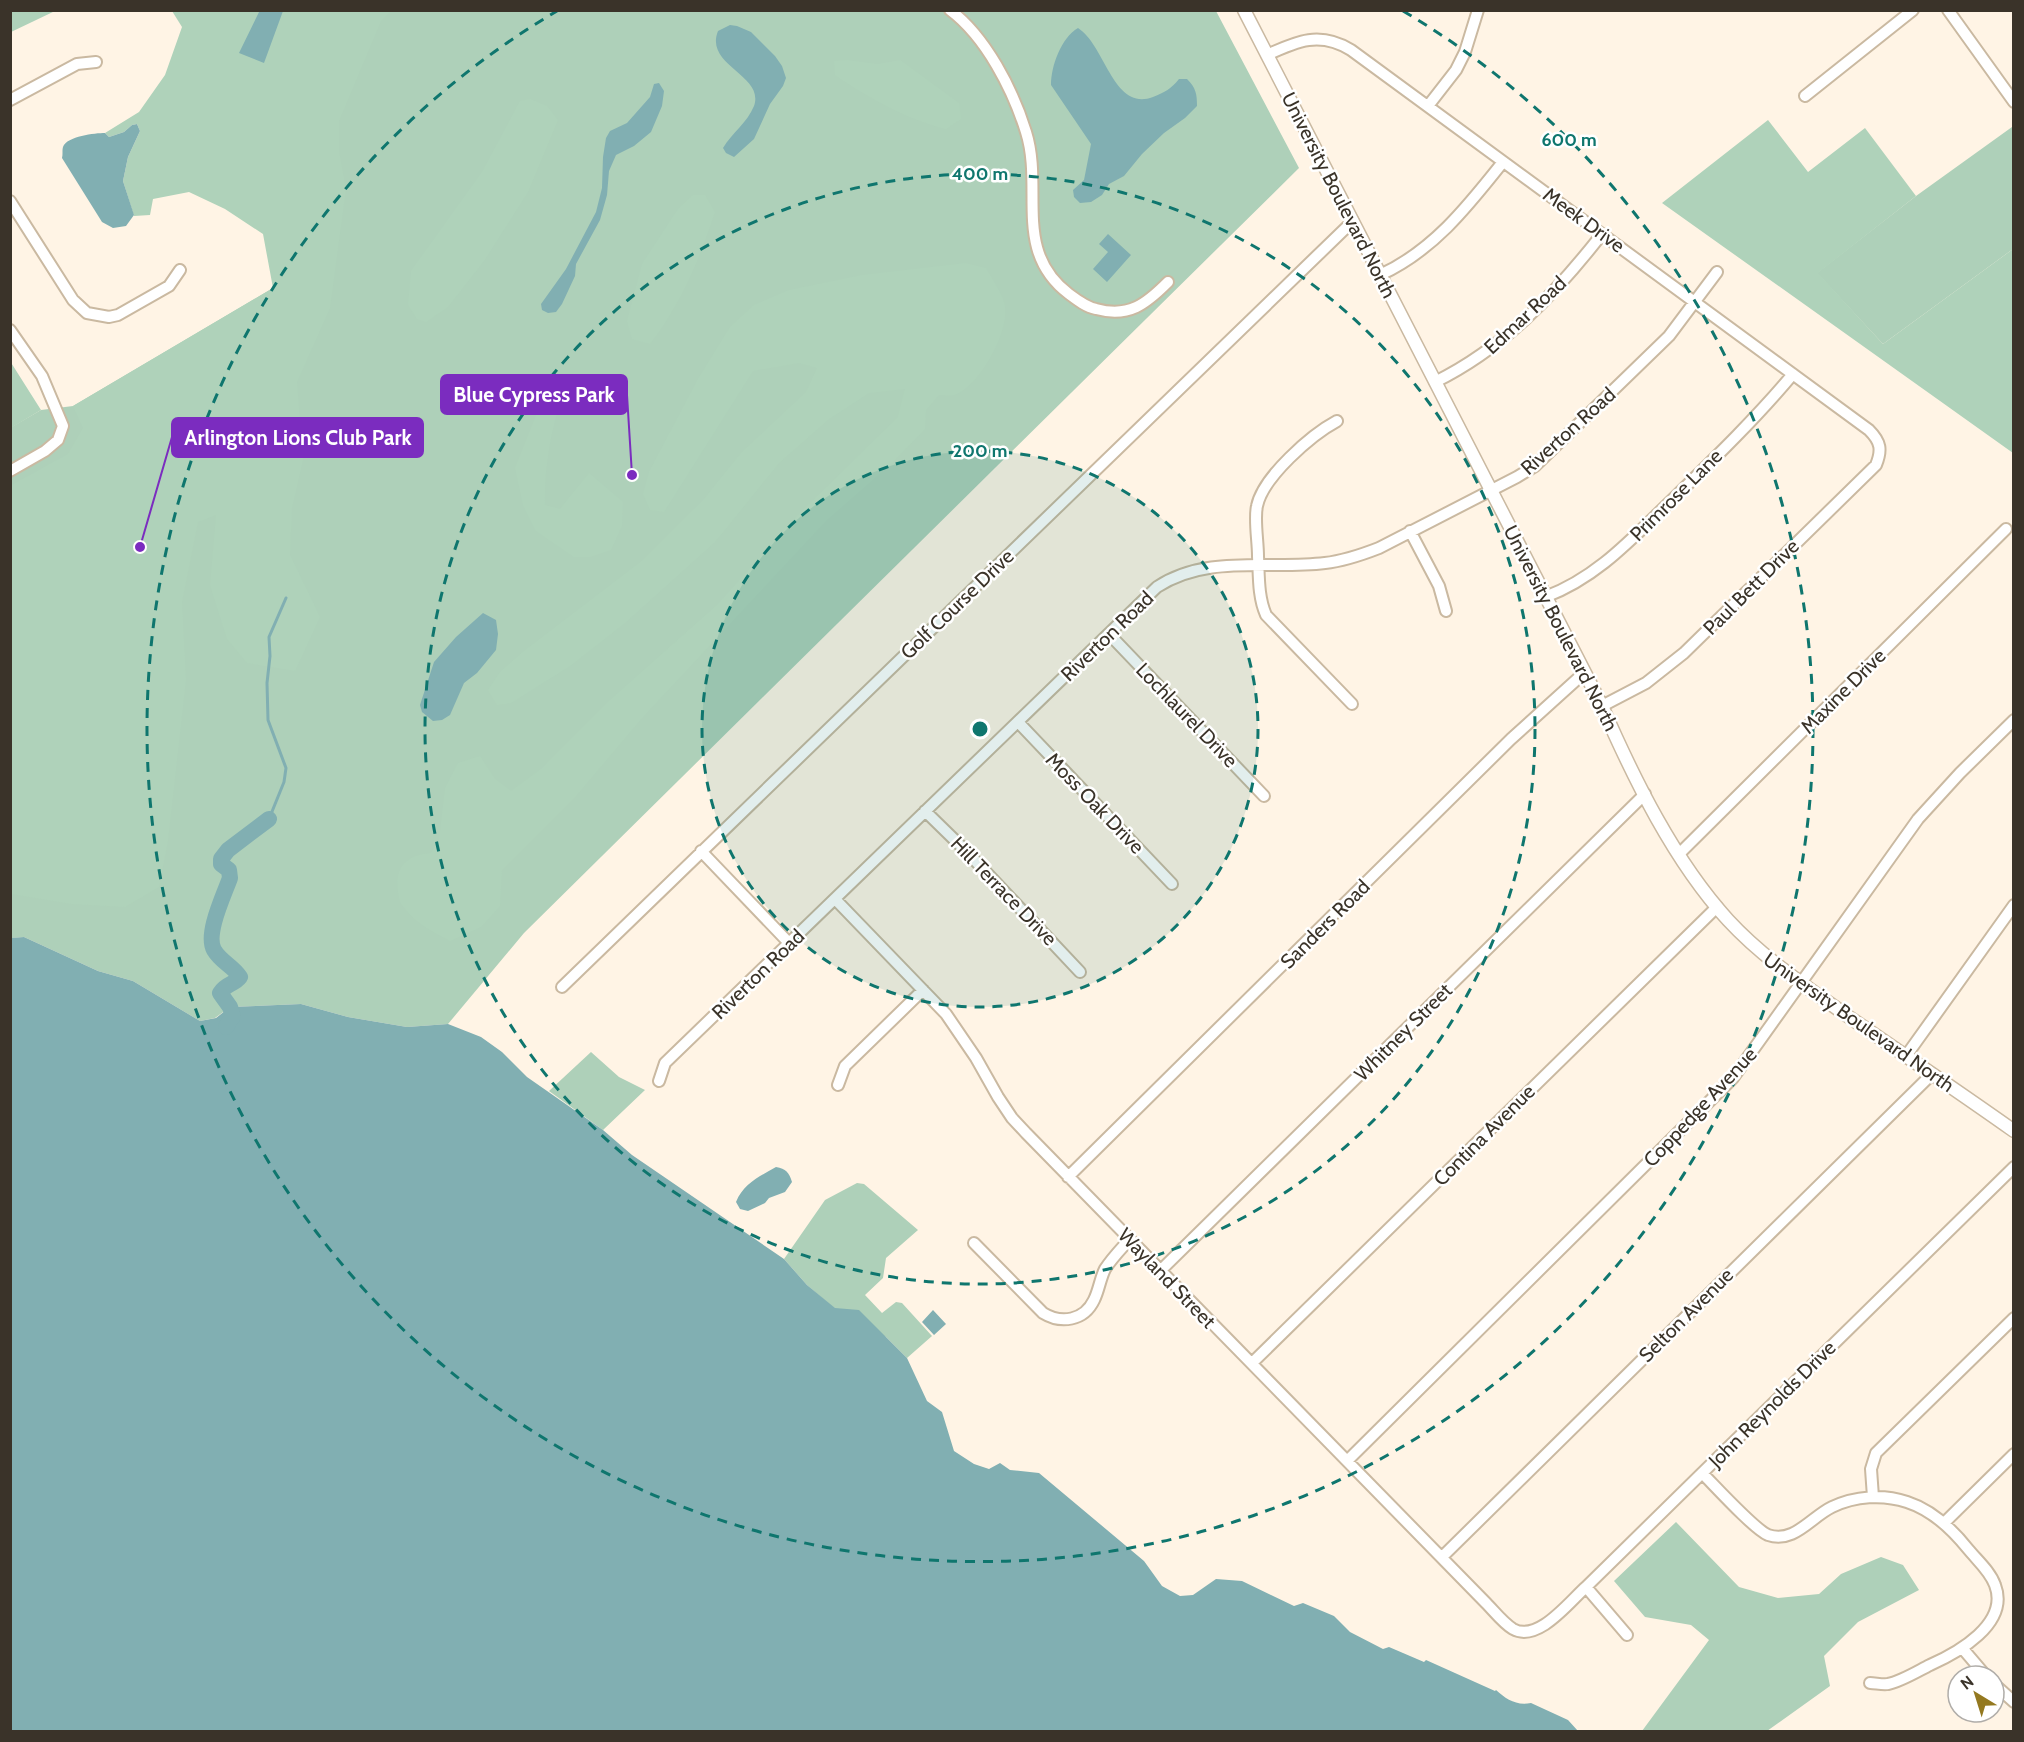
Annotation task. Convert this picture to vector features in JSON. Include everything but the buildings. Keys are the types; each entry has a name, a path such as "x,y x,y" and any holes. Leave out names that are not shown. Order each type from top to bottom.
{"street":[{"path":"950,10 966,24 991,56 1026,130 1032,164 1032,212 1035,239 1041,261 1050,274 1064,290 1090,308 1121,313 1144,303 1168,282"},
{"name":"University Boulevard North","path":"1244,10 1645,794 1670,842 1697,882 1756,949 2013,1129"},
{"path":"1428,106 1456,70 1465,52 1478,10"},
{"path":"1806,96 1912,10"},
{"path":"1948,10 2013,102"},
{"name":"Meek Drive","path":"1267,55 1296,42 1311,40 1336,42 1351,50 1869,430 1878,439 1880,448"},
{"path":"10,100 77,64 96,62"},
{"path":"1380,274 1399,265 1434,241 1451,225 1503,162"},
{"path":"10,201 73,300 87,313 109,317 118,315 169,286 180,270"},
{"name":"Golf Course Drive","path":"562,987 1353,221"},
{"name":"Edmar Road","path":"1435,382 1470,364 1509,335 1555,290 1602,234"},
{"name":"Riverton Road","path":"659,1081 665,1064 1149,594 1165,582 1199,569 1220,566 1300,565 1340,561 1379,548 1535,466 1655,351 1678,326 1717,272"},
{"path":"10,330 42,376 63,426 58,440 10,471"},
{"name":"Primrose Lane","path":"1545,597 1581,580 1617,554 1700,472 1793,374"},
{"path":"1337,420 1313,437 1269,479 1261,492 1256,512 1258,566 1261,604 1266,615 1353,704"},
{"name":"Paul Bett Drive","path":"1602,706 1646,683 1684,653 1876,465 1880,448"},
{"name":"Maxine Drive","path":"1679,854 2006,529"},
{"path":"1410,531 1439,586 1446,611"},
{"name":"Lochlaurel Drive","path":"1109,634 1264,796"},
{"name":"Sanders Road","path":"1068,1177 1512,739 1584,673"},
{"name":"Coppedge Avenue","path":"1347,1461 1733,1078 1918,819 2013,720"},
{"name":"Moss Oak Drive","path":"1018,722 1172,884"},
{"name":"Whitney Street","path":"1160,1271 1645,794"},
{"name":"Hill Terrace Drive","path":"926,811 1080,972"},
{"path":"701,851 789,944"},
{"name":"Wayland Street","path":"835,899 946,1014 959,1031 1012,1118 1506,1623 1513,1629 1526,1632"},
{"path":"1906,1056 2013,905"},
{"name":"Contina Avenue","path":"1252,1363 1717,907"},
{"path":"838,1085 845,1066 922,990"},
{"name":"Selton Avenue","path":"1442,1557 1932,1074"},
{"name":"John Reynolds Drive","path":"1526,1632 1543,1626 1586,1587 2013,1167"},
{"path":"974,1243 1042,1313 1056,1320 1067,1320 1083,1313 1091,1305 1107,1266 1129,1240"},
{"path":"1873,1497 1871,1469 1876,1453 2013,1318"},
{"path":"1944,1523 2013,1454"},
{"path":"1702,1473 1760,1529 1772,1536 1789,1536 1837,1505 1850,1501 1873,1497 1906,1502 1944,1523 1957,1535 1991,1577 1997,1591 1997,1604 1985,1628 1963,1648 1888,1684 1870,1683"},
{"path":"1586,1587 1627,1635"},
{"path":"1963,1648 1976,1664"}],"green space":[{"path":"11,10 55,10 55,11 11,32"},
{"path":"172,11 391,11 381,21 339,121 339,151 346,189 330,308 297,382 303,460 292,508 290,555 320,617 295,671 247,663 227,639 210,585 216,515 198,522 182,602 186,680 168,841 159,887 125,907 71,904 11,894 10,486 68,454 83,428 73,406 273,288 263,234 225,209 189,192 153,199 150,215 134,216 123,181 128,157 140,131 137,124 109,137 105,133 139,112 165,75 182,27"},
{"path":"315,11 1216,11 1299,168 524,933 448,1024 407,1027 348,1017 301,1004 230,1007 215,1018 200,1021 133,981 98,971 24,937 11,938 10,428 41,410 73,406 273,288"},
{"path":"847,60 877,64 900,60 959,103 961,119 946,129 917,120 888,107 835,75 834,61"},
{"path":"530,99 547,106 558,120 528,192 484,261 448,307 426,322 417,319 408,305 411,271 482,172 520,101"},
{"path":"1768,120 1808,172 1865,128 1916,196 1818,273 1883,344 2013,249 2013,453 1662,203"},
{"path":"2012,127 2013,249 1883,344 1817,273 1916,196"},
{"path":"693,195 705,195 715,212 696,264 671,314 650,344 632,339 627,321 642,264 678,209"},
{"path":"966,263 986,268 1004,302 1005,313 999,340 993,354 976,379 955,395 939,395 926,410 925,429 891,464 827,520 642,718 576,796 502,870 500,906 481,927 450,941 418,922 400,902 398,876 404,864 415,856 431,853 439,840 445,788 458,763 480,756 495,779 511,791 541,769 610,700 717,605 797,516 898,417 905,389 869,393 829,419 779,463 715,542 625,623 570,666 511,703 497,705 488,690 500,672 643,560 704,499 741,453 806,392 817,368 799,363 753,371 664,512 650,510 643,494 649,472 698,379 730,327 754,305 789,290 862,275"},
{"path":"10,361 41,410 11,428 10,428"},
{"path":"550,390 562,395 549,450 545,505 560,509 589,473 623,502 622,526 611,550 590,557 574,557 536,531 523,505 515,468 543,398"},
{"path":"591,1052 619,1077 645,1090 603,1130 549,1091"},
{"path":"857,1183 864,1184 918,1230 886,1258 883,1278 865,1295 882,1313 896,1302 902,1303 932,1336 907,1358 886,1337 835,1309 807,1285 784,1259 825,1200"},
{"path":"1676,1522 1739,1587 1778,1598 1819,1594 1841,1574 1881,1557 1903,1565 1919,1590 1858,1622 1824,1656 1830,1686 1767,1731 1642,1731 1709,1640 1691,1625 1645,1617 1614,1581"}],"water":[{"path":"260,10 283,11 264,63 239,53"},
{"path":"730,25 751,32 775,56 786,78 770,104 754,139 734,157 726,153 723,148 751,112 755,95 751,86 719,53 716,43 718,31"},
{"path":"1078,28 1088,37 1119,87 1128,95 1139,99 1153,97 1168,90 1179,79 1187,79 1197,98 1197,106 1142,154 1124,176 1109,184 1102,195 1091,202 1080,203 1074,197 1073,190 1084,180 1091,144 1051,85 1058,53 1067,38"},
{"path":"659,83 664,91 662,106 651,132 634,146 616,155 609,171 607,195 600,220 576,264 575,276 562,304 556,312 548,313 542,310 541,304 566,269 596,212 602,188 606,138 610,131 627,123 650,97 654,84"},
{"path":"137,124 140,131 128,157 123,181 134,215 126,226 113,228 102,222 62,158 63,148 66,143 75,138 105,133 109,137"},
{"path":"1108,234 1131,255 1107,282 1093,269 1108,252 1099,244"},
{"path":"483,613 496,620 498,634 496,650 477,673 464,683 450,715 442,720 433,721 422,712 420,705 434,662 456,637"},
{"path":"24,937 98,971 133,981 200,1021 216,1018 230,1007 301,1004 348,1017 407,1027 448,1024 481,1037 502,1052 527,1077 603,1130 632,1155 784,1259 807,1285 835,1308 859,1310 907,1358 927,1401 942,1412 954,1451 974,1464 989,1469 1000,1463 1010,1470 1039,1473 1144,1561 1162,1586 1180,1596 1193,1595 1216,1579 1242,1581 1294,1606 1303,1603 1334,1616 1350,1632 1383,1649 1389,1647 1424,1662 1426,1660 1496,1690 1512,1701 1531,1703 1568,1720 1578,1731 11,1731 10,938"},
{"path":"776,1167 787,1172 791,1179 792,1182 785,1192 769,1198 765,1203 748,1211 740,1209 736,1202 743,1190"},
{"path":"933,1310 946,1324 934,1335 922,1322"}],"waterway":[{"path":"269,819 284,782 286,768 268,720 269,637 286,598"},
{"path":"226,1027 233,1016 230,1007 220,993 240,977 217,954 212,943 216,914 230,878 229,870 221,864 221,859 228,850 269,819"}],"place":[{"name":"Blue Cypress Park","path":"632,475"},
{"name":"Arlington Lions Club Park","path":"140,547"}]}
